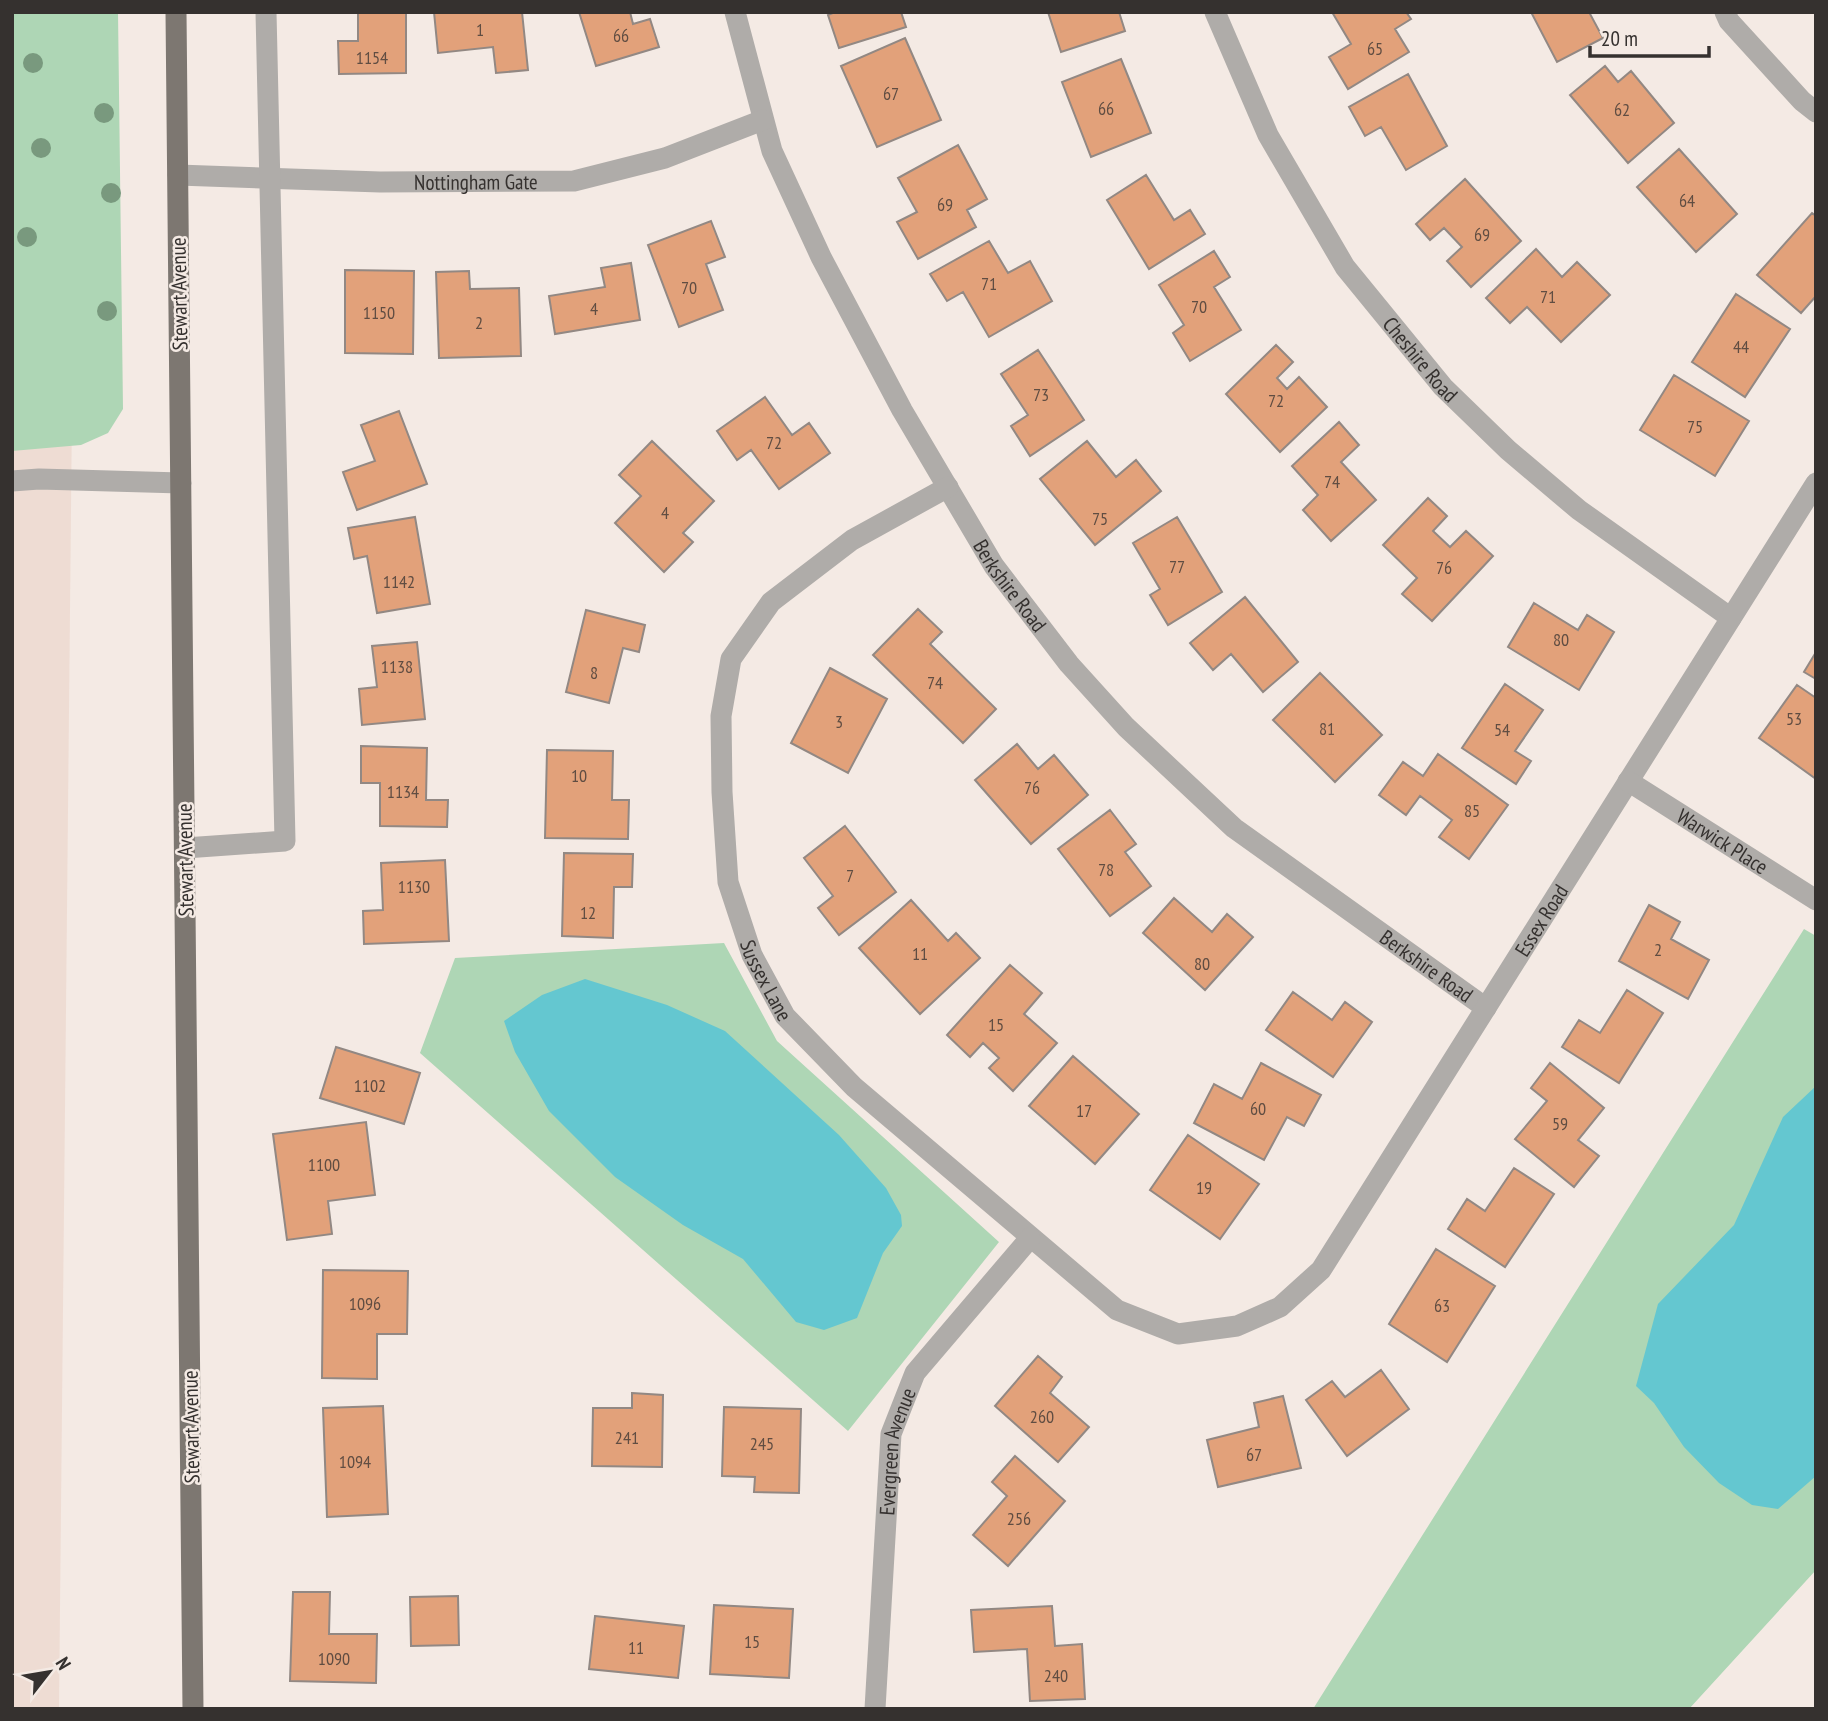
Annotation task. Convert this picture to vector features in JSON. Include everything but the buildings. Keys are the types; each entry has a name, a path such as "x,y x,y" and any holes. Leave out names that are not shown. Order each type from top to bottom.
{"main road":[{"name":"Stewart Avenue","path":"176,12 193,1709"}],"street":[{"path":"185,848 285,841 267,12"},
{"name":"Berkshire Road","path":"735,12 772,151 821,257 902,410 994,566 1069,664 1126,727 1234,828 1486,1008"},
{"name":"Cheshire Road","path":"1215,12 1268,135 1345,267 1443,387 1507,450 1579,510 1731,618"},
{"path":"1725,12 1730,21 1802,101 1816,112"},
{"name":"Nottingham Gate","path":"178,175 380,182 575,181 665,158 763,120"},
{"path":"12,481 39,479 181,483"},
{"name":"Essex Road","path":"1237,1326 1280,1307 1321,1270 1816,483"},
{"name":"Sussex Lane","path":"948,487 852,540 771,602 731,659 720,716 722,792 729,882 752,955 785,1016 854,1087 1117,1310 1178,1334 1237,1326"},
{"name":"Warwick Place","path":"1628,781 1816,900"},
{"name":"Evergreen Avenue","path":"875,1709 891,1434 915,1373 1030,1238"}],"shaded area":[{"path":"12,12 76,12 59,1709 12,1709"}],"green space":[{"path":"12,12 118,12 123,409 108,433 81,445 12,451"},
{"path":"1804,929 1816,936 1816,1570 1689,1709 1313,1709"},
{"path":"724,943 777,1041 999,1242 848,1431 420,1053 455,958"}],"water":[{"path":"585,979 667,1005 725,1031 839,1135 886,1188 901,1215 902,1226 883,1253 857,1318 824,1330 796,1322 743,1259 683,1225 615,1177 549,1111 515,1052 504,1021 542,995"},
{"path":"1816,1086 1816,1476 1778,1509 1752,1505 1719,1483 1684,1447 1654,1403 1636,1386 1658,1304 1734,1225 1783,1117"}]}
